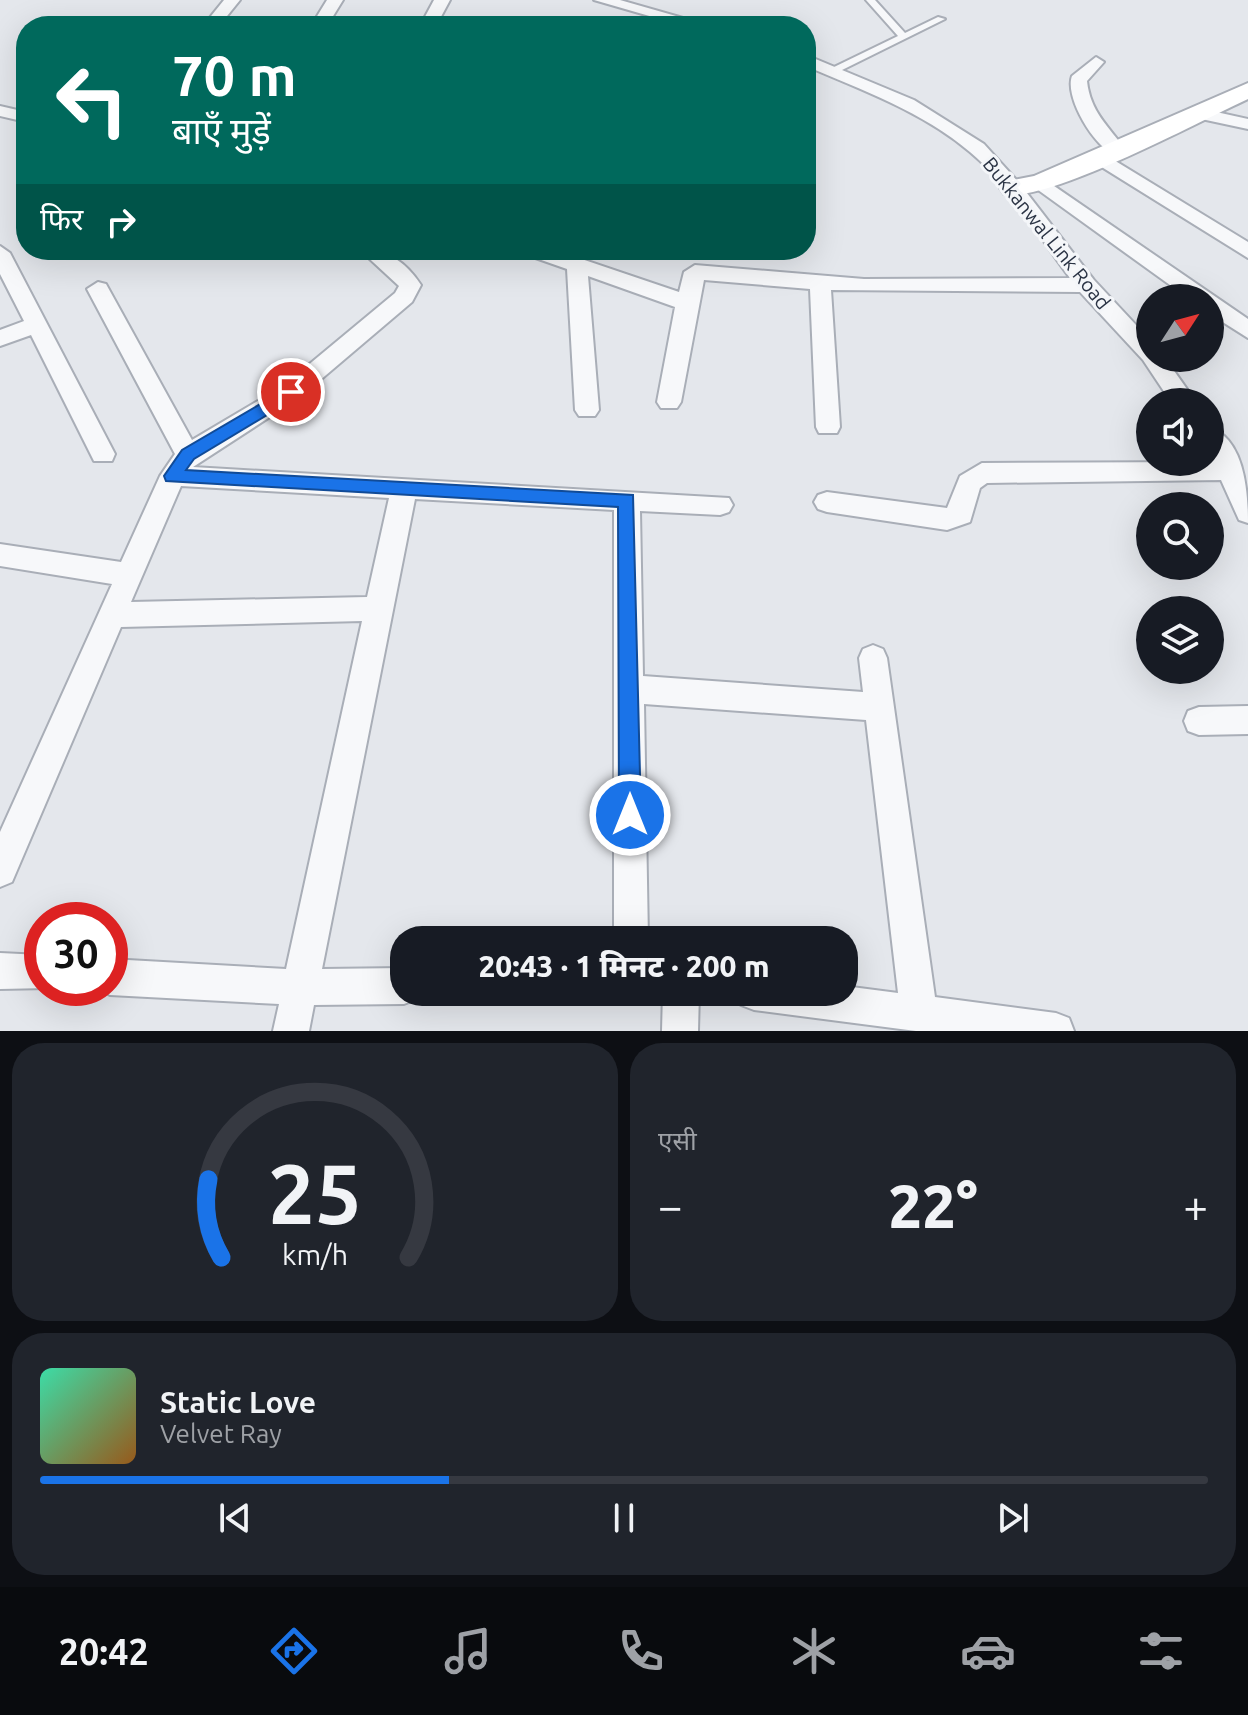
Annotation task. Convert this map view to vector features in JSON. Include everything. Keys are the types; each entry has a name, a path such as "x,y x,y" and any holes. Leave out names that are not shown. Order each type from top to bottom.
{"street":[{"path":"219,16 232,0"},
{"path":"602,0 664,16"},
{"path":"1096,62 1078,80 1078,92 1107,153 1248,251"},
{"name":"Bukkanwal Link Road","path":"816,63 908,104 977,148 1013,188 1086,285 1136,340"},
{"path":"1013,188 1041,183 1248,90"},
{"path":"1198,113 1248,124"},
{"path":"1041,183 1183,284"},
{"path":"0,253 103,454"},
{"path":"0,870 110,615 180,466 291,392 404,297 410,285 406,278 383,260"},
{"path":"561,260 687,303"},
{"path":"669,402 697,260"},
{"path":"577,266 587,410"},
{"path":"695,272 820,283 1086,285"},
{"path":"820,283 828,427"},
{"path":"98,289 180,466"},
{"path":"1224,313 1248,330"},
{"path":"0,338 37,324"},
{"path":"1224,461 1248,513"},
{"path":"180,466 404,488 720,505"},
{"path":"827,502 947,519 961,515 969,483 982,473 1229,470"},
{"path":"291,1031 404,488"},
{"path":"627,500 631,926"},
{"path":"0,555 128,575"},
{"path":"110,615 379,609"},
{"path":"873,658 919,1014"},
{"path":"629,689 879,707"},
{"path":"1199,721 1248,720"},
{"path":"0,971 24,972"},
{"path":"128,978 299,987 390,986"},
{"path":"680,1031 681,1006"},
{"path":"858,1006 1056,1031"}],"lane":[{"path":"870,0 904,37"},
{"path":"835,70 941,19"}],"route":[{"path":"291,392 188,455 173,476 627,500 630,815"}]}
